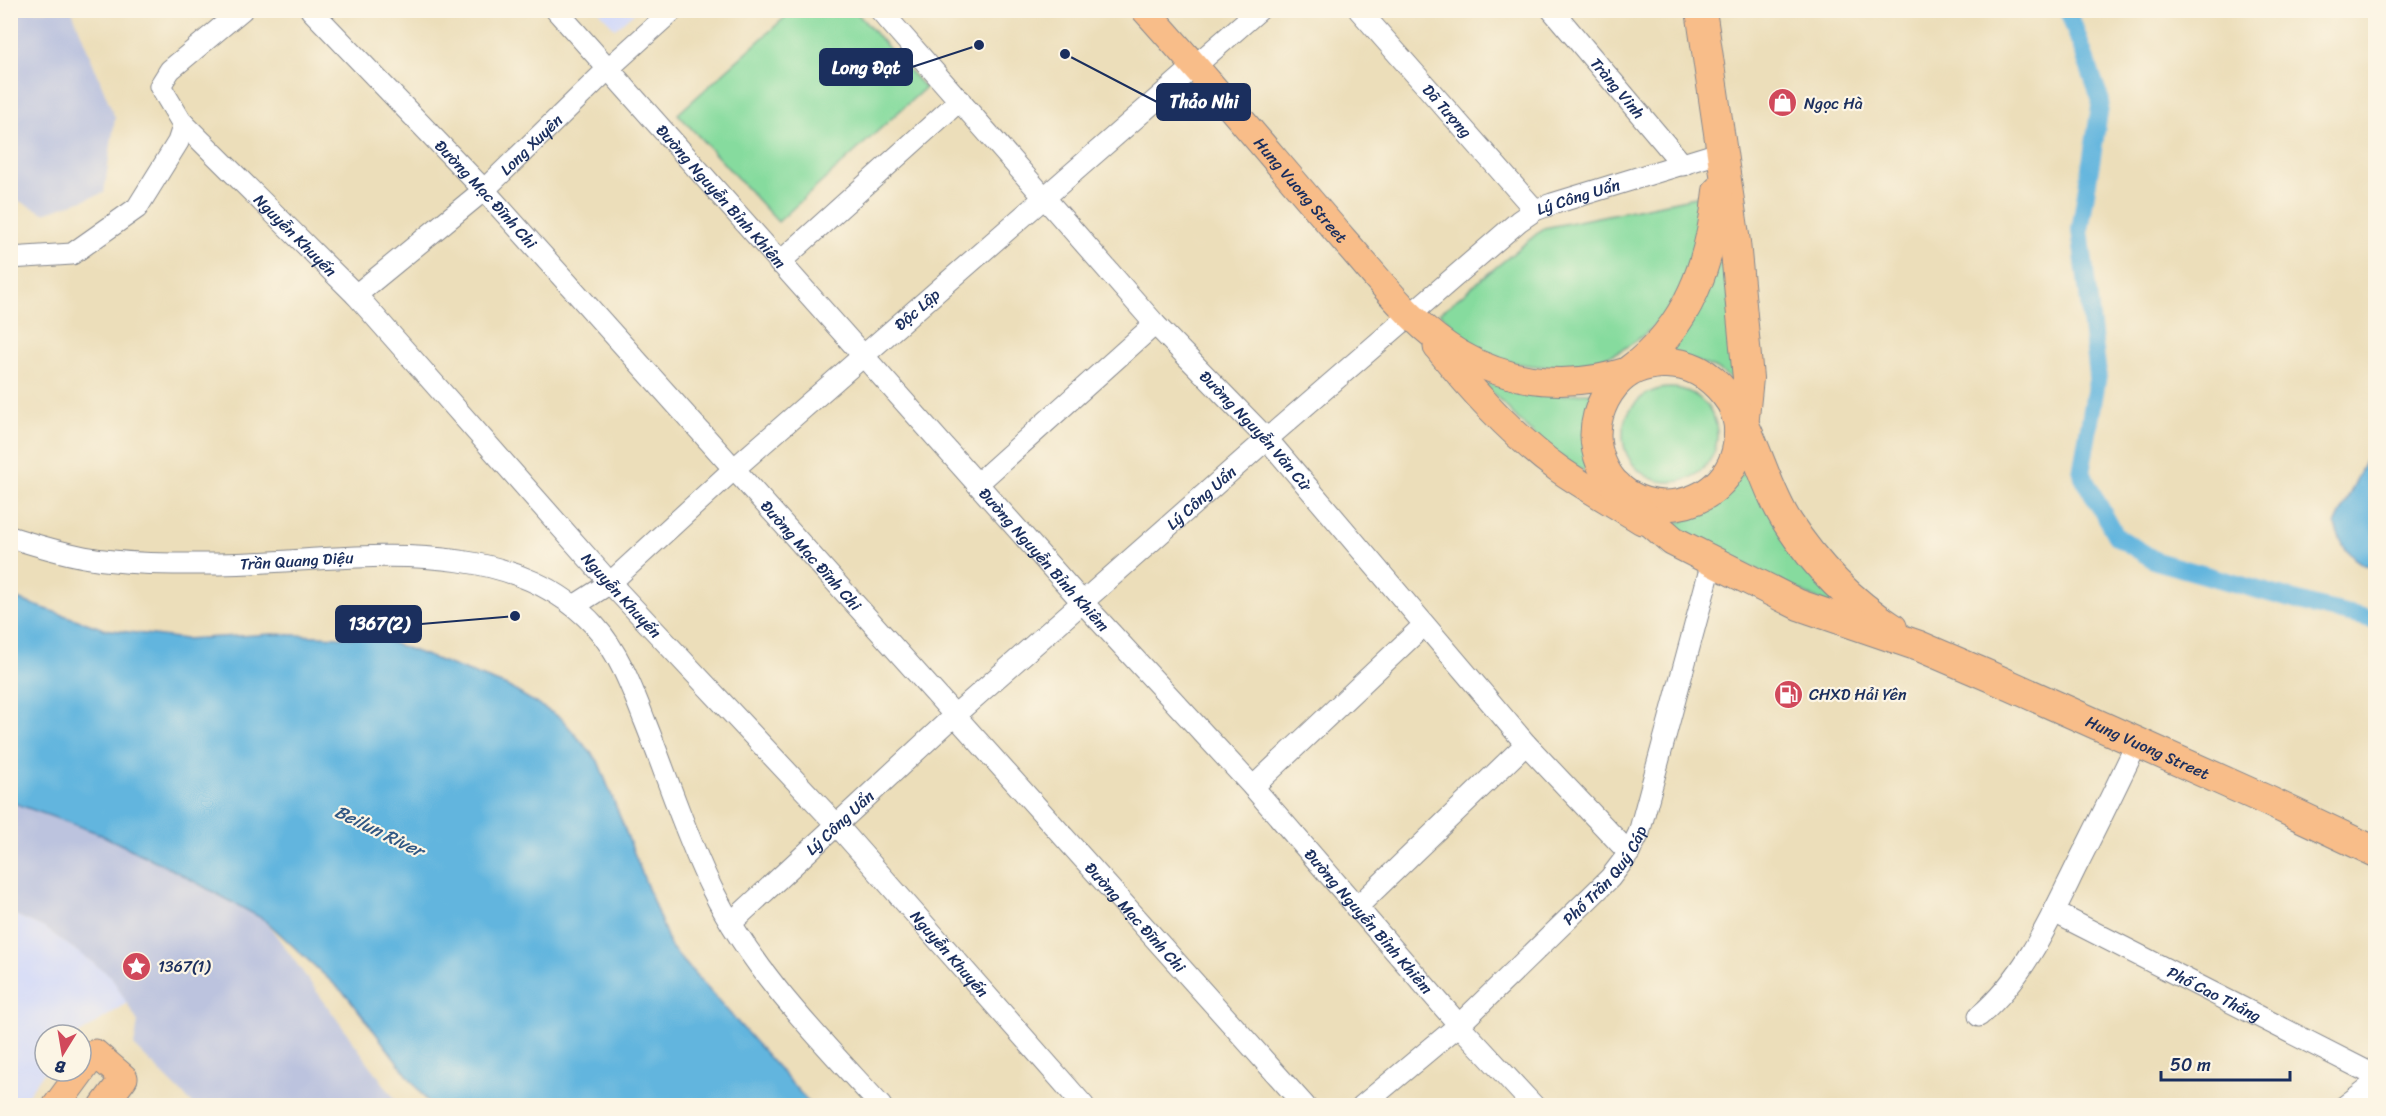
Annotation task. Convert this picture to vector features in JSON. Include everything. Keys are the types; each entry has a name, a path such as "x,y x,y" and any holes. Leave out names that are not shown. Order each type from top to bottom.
{"highway":[{"path":"1628,495 1666,506 1690,503 1712,491 1729,473 1740,414 1735,242 1701,10"},
{"path":"1722,152 1712,235 1698,285 1677,322 1649,356 1614,386 1602,404 1596,426 1596,448 1604,468 1652,525 1673,541 1808,609 1919,646"},
{"path":"1630,370 1653,364 1676,363 1699,370 1718,383 1740,414 1775,499 1798,538 1830,580 1874,617 1919,646"},
{"path":"1740,414 1775,499"},
{"name":"Hung Vuong Street","path":"1919,646 2268,801 2376,852"}],"main road":[{"name":"Hung Vuong Street","path":"1145,10 1413,315"},
{"path":"1413,315 1434,336 1458,353 1485,367 1513,376 1543,382 1572,383 1602,379 1630,370"},
{"path":"1413,315 1464,380 1560,470 1673,541"},
{"path":"1560,470 1628,495"},
{"path":"56,1106 95,1053 124,1078 103,1106"}],"street":[{"name":"Nguyễn Khuyến","path":"242,10 170,70 160,87 184,124 356,295 610,583 836,824 1084,1106"},
{"name":"Đường Mạc Đĩnh Chi","path":"311,10 484,190 1305,1106"},
{"name":"Đường Nguyễn Bỉnh Khiêm","path":"556,10 1084,604 1253,787 1459,1025 1534,1106"},
{"name":"Long Xuyên","path":"356,295 484,190 609,68 673,10"},
{"name":"Đường Nguyễn Văn Cừ","path":"880,10 1155,324 1267,439 1423,626 1526,744 1629,853"},
{"name":"Độc Lập","path":"574,606 610,583 735,468 1259,10"},
{"name":"Dã Tượng","path":"1359,10 1534,210"},
{"name":"Tràng Vinh","path":"1552,10 1683,165"},
{"path":"779,262 960,100"},
{"path":"10,258 72,254 137,208 178,142 184,124"},
{"name":"Lý Công Uẩn","path":"731,923 956,714 1084,604 1267,439 1534,210 1722,152"},
{"path":"977,484 1155,324"},
{"name":"Trần Quang Diệu","path":"10,537 87,557 138,562 221,564 402,557 458,561 505,570 541,584 574,606 597,627 631,685 711,887 744,946 782,995 881,1106"},
{"name":"Phố Trần Quý Cáp","path":"1362,1106 1459,1025 1610,878 1629,853 1639,833 1712,562"},
{"path":"1253,787 1423,626"},
{"path":"1356,908 1526,744"},
{"path":"1979,1016 1996,1002 2020,971 2054,912 2137,744"},
{"name":"Phố Cao Thắng","path":"2054,912 2376,1076"},
{"path":"2345,1106 2376,1082"}],"shaded area":[{"path":"10,11 72,11 115,118 104,193 44,213 11,197"},
{"path":"599,11 636,11 615,29"},
{"path":"11,802 95,832 164,865 265,920 399,1105 194,1105 134,1046 138,1022 111,976 45,928 11,913"},
{"path":"10,913 45,928 111,976 127,1003 93,1025 93,1023 33,1023 33,1083 36,1083 20,1105 11,1105"}],"green space":[{"path":"792,11 855,11 925,88 778,222 678,114"},
{"path":"1701,196 1699,228 1693,258 1682,285 1667,310 1648,331 1624,348 1597,360 1565,366 1522,364 1505,360 1481,349 1440,313 1544,228"},
{"path":"1723,239 1738,384 1717,369 1670,352"},
{"path":"1482,382 1537,393 1598,395 1593,475 1562,458 1547,446"},
{"path":"1670,388 1688,392 1703,402 1713,417 1717,435 1713,453 1703,468 1688,478 1670,482 1652,478 1637,468 1627,453 1623,435 1627,417 1637,402 1652,392"},
{"path":"1747,470 1840,604 1837,609 1669,527 1698,514"}],"water":[{"path":"2375,440 2375,569 2360,562 2349,553 2335,525"},
{"name":"Beilun River","path":"11,597 104,629 185,639 273,634 382,639 507,686 561,718 598,761 671,947 811,1105 430,1105 349,998 265,920 164,865 95,832 11,802"}],"waterway":[{"path":"2068,10 2101,101 2080,230 2098,375 2081,473 2116,536 2156,561 2319,607 2376,620"}],"place":[{"name":"Long Đạt","path":"979,45"},
{"name":"Thảo Nhi","path":"1065,54"},
{"name":"Ngọc Hà","path":"1783,103"},
{"name":"1367(2)","path":"515,616"},
{"name":"CHXD Hải Yên","path":"1788,694"},
{"name":"1367(1)","path":"137,966"}]}
